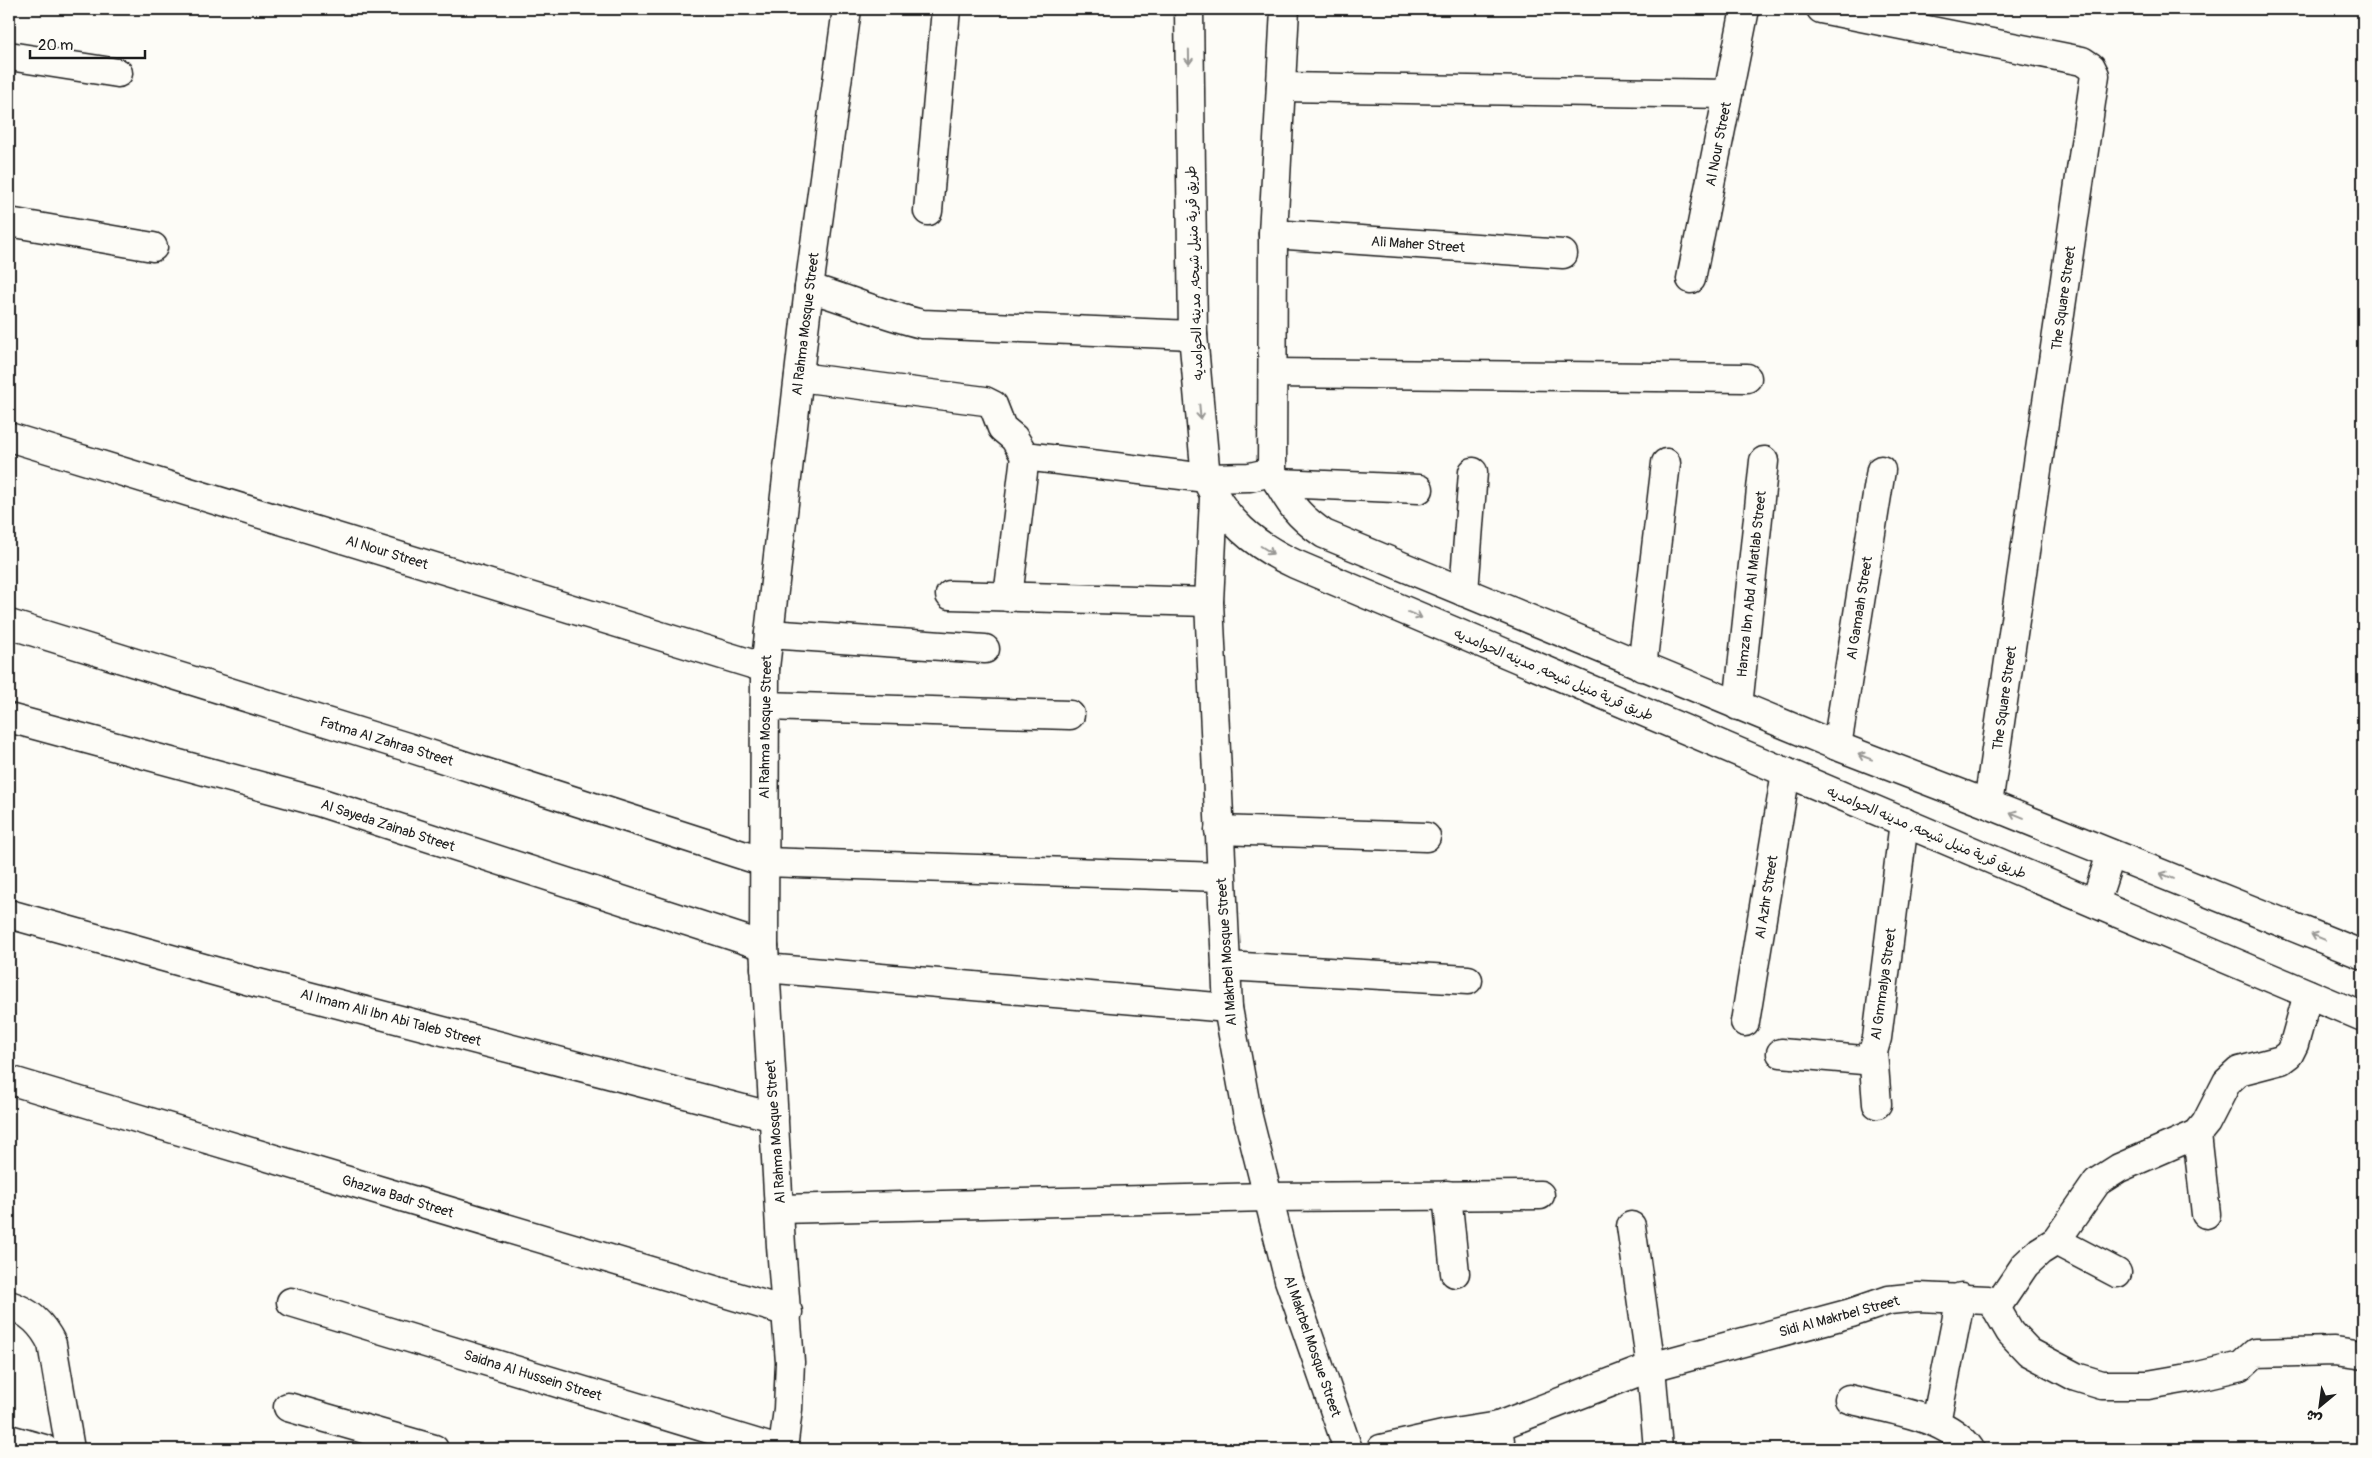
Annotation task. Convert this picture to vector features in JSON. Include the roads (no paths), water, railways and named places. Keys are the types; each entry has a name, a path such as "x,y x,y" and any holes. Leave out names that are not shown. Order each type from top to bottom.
{"street":[{"name":"Al Rahma Mosque Street","path":"783,1449 789,1390 788,1312 781,1246 764,957 764,668 809,288 847,9"},
{"path":"928,211 946,9"},
{"name":"طريق قرية منيل شيحه, مدينه الحوامديه","path":"1189,9 1193,335 1241,481 1242,531 1266,551 2363,1017"},
{"name":"طريق قرية منيل شيحه, مدينه الحوامديه","path":"1241,481 1272,373 1273,234 1285,9"},
{"name":"Al Nour Street","path":"1691,279 1745,9"},
{"name":"The Square Street","path":"1820,9 2082,61 2091,67 2095,75 1988,804"},
{"path":"9,56 118,73"},
{"path":"1281,87 1728,94"},
{"path":"9,222 153,247"},
{"name":"Ali Maher Street","path":"1273,234 1563,254"},
{"path":"809,288 846,299 869,310 922,324 1193,335"},
{"path":"1272,373 1747,378"},
{"path":"799,377 985,401 993,404 1002,428 1014,438 1025,456 1008,596"},
{"name":"Al Nour Street","path":"9,437 764,668"},
{"path":"1025,456 1241,481 1419,489"},
{"name":"Hamza Ibn Abd Al Matlab Street","path":"1738,706 1764,461"},
{"path":"1642,667 1666,463"},
{"name":"Al Gamaah Street","path":"1837,746 1881,470"},
{"path":"1464,592 1473,472"},
{"name":"طريق قرية منيل شيحه, مدينه الحوامديه","path":"1241,481 1289,503 1299,515 1324,534 1738,706 2363,955"},
{"name":"Al Makrbel Mosque Street","path":"1241,481 1208,602 1228,1008 1248,1117 1289,1280 1348,1449"},
{"path":"950,595 1208,602"},
{"name":"Fatma Al Zahraa Street","path":"9,624 407,747 764,862 1221,877"},
{"path":"768,634 985,649"},
{"path":"764,706 1070,715"},
{"name":"Al Sayeda Zainab Street","path":"9,718 319,802 764,957 1228,1008"},
{"name":"Al Azhr Street","path":"1745,1022 1786,772"},
{"name":"Al Gmmalya Street","path":"1781,1053 1863,1060 1873,1052 1904,822"},
{"path":"1218,830 1426,837"},
{"path":"2095,903 2111,854"},
{"name":"Al Imam Ali Ibn Abi Taleb Street","path":"9,914 250,981 774,1117"},
{"path":"1226,966 1468,980"},
{"path":"2308,994 2294,1044 2289,1054 2281,1060 2239,1071 2227,1082 2206,1123 2197,1134 2119,1168 2097,1182 2056,1241 2040,1251 2025,1264 1996,1308 2010,1332 2029,1352 2076,1377 2102,1385 2148,1385 2194,1377 2241,1366 2255,1353 2334,1351 2363,1355"},
{"path":"1873,1052 1877,1104"},
{"name":"Ghazwa Badr Street","path":"9,1080 788,1312"},
{"path":"2197,1134 2206,1214"},
{"path":"1447,1195 1455,1273"},
{"path":"780,1209 1268,1197 1540,1195"},
{"path":"1631,1226 1651,1367 1658,1449"},
{"path":"2056,1241 2117,1273"},
{"name":"Sidi Al Makrbel Street","path":"1381,1449 1448,1434 1500,1438 1651,1367 1851,1314 1889,1300 1918,1297 1962,1297 1988,1300 1996,1308"},
{"path":"1936,1422 1962,1297"},
{"name":"Saidna Al Hussein Street","path":"291,1302 775,1449"},
{"path":"9,1305 18,1307 45,1328 52,1344 70,1449"},
{"path":"1849,1399 1936,1422 1952,1431 1970,1449"},
{"path":"288,1407 434,1449"},
{"path":"9,1439 44,1449"}]}
